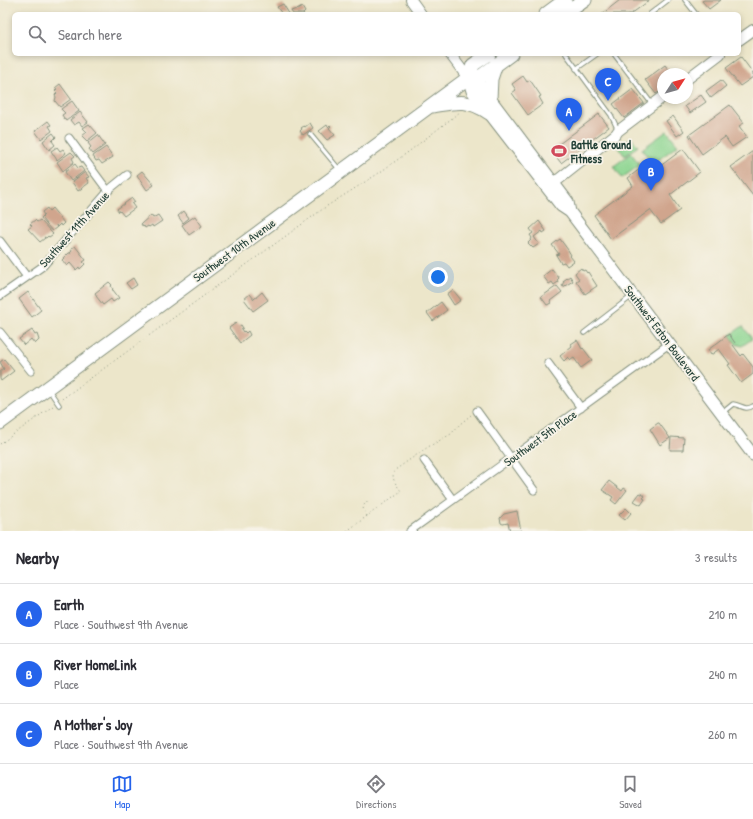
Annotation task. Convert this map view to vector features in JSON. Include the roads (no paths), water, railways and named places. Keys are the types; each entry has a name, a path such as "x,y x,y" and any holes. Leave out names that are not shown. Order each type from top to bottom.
{"highway":[{"path":"549,12 565,0"},
{"path":"569,12 585,0"},
{"name":"Southwest 10th Avenue","path":"0,423 468,78 481,76 493,59 504,56"},
{"path":"490,98 493,59"},
{"path":"429,107 455,102 468,102 489,113"}],"main road":[{"name":"Southwest Eaton Boulevard","path":"468,78 480,85 490,98 568,202 570,212"},
{"name":"Southwest Eaton Boulevard","path":"468,78 472,91 561,206 570,212 753,455"},
{"path":"527,162 538,169 547,181 551,179"}],"street":[{"path":"411,0 420,12"},
{"path":"741,39 753,30"},
{"name":"Southwest Eaton Boulevard","path":"452,56 468,78"},
{"path":"693,74 717,56"},
{"path":"551,179 616,134 618,130 657,101"},
{"path":"69,138 108,191"},
{"name":"Southwest 11th Avenue","path":"0,296 43,266 108,191 127,175"},
{"path":"0,241 27,277"},
{"path":"0,332 31,371"},
{"name":"Southwest 5th Place","path":"410,531 669,344"},
{"path":"548,363 581,408"},
{"path":"477,411 534,490"},
{"path":"424,460 453,500"}],"lane":[{"path":"653,12 668,0"},
{"path":"685,0 694,12"},
{"path":"567,56 611,114 618,130"},
{"path":"576,69 594,56"},
{"path":"615,56 652,105"},
{"path":"310,134 341,172"},
{"path":"584,333 633,296"},
{"path":"47,388 58,404"},
{"path":"722,413 733,404 739,405 746,409 753,406"}],"place":[{"name":"A Mother's Joy","path":"608,101"},
{"name":"Earth","path":"569,131"},
{"name":"Battle Ground Fitness","path":"559,151"},
{"name":"River HomeLink","path":"651,191"}]}
